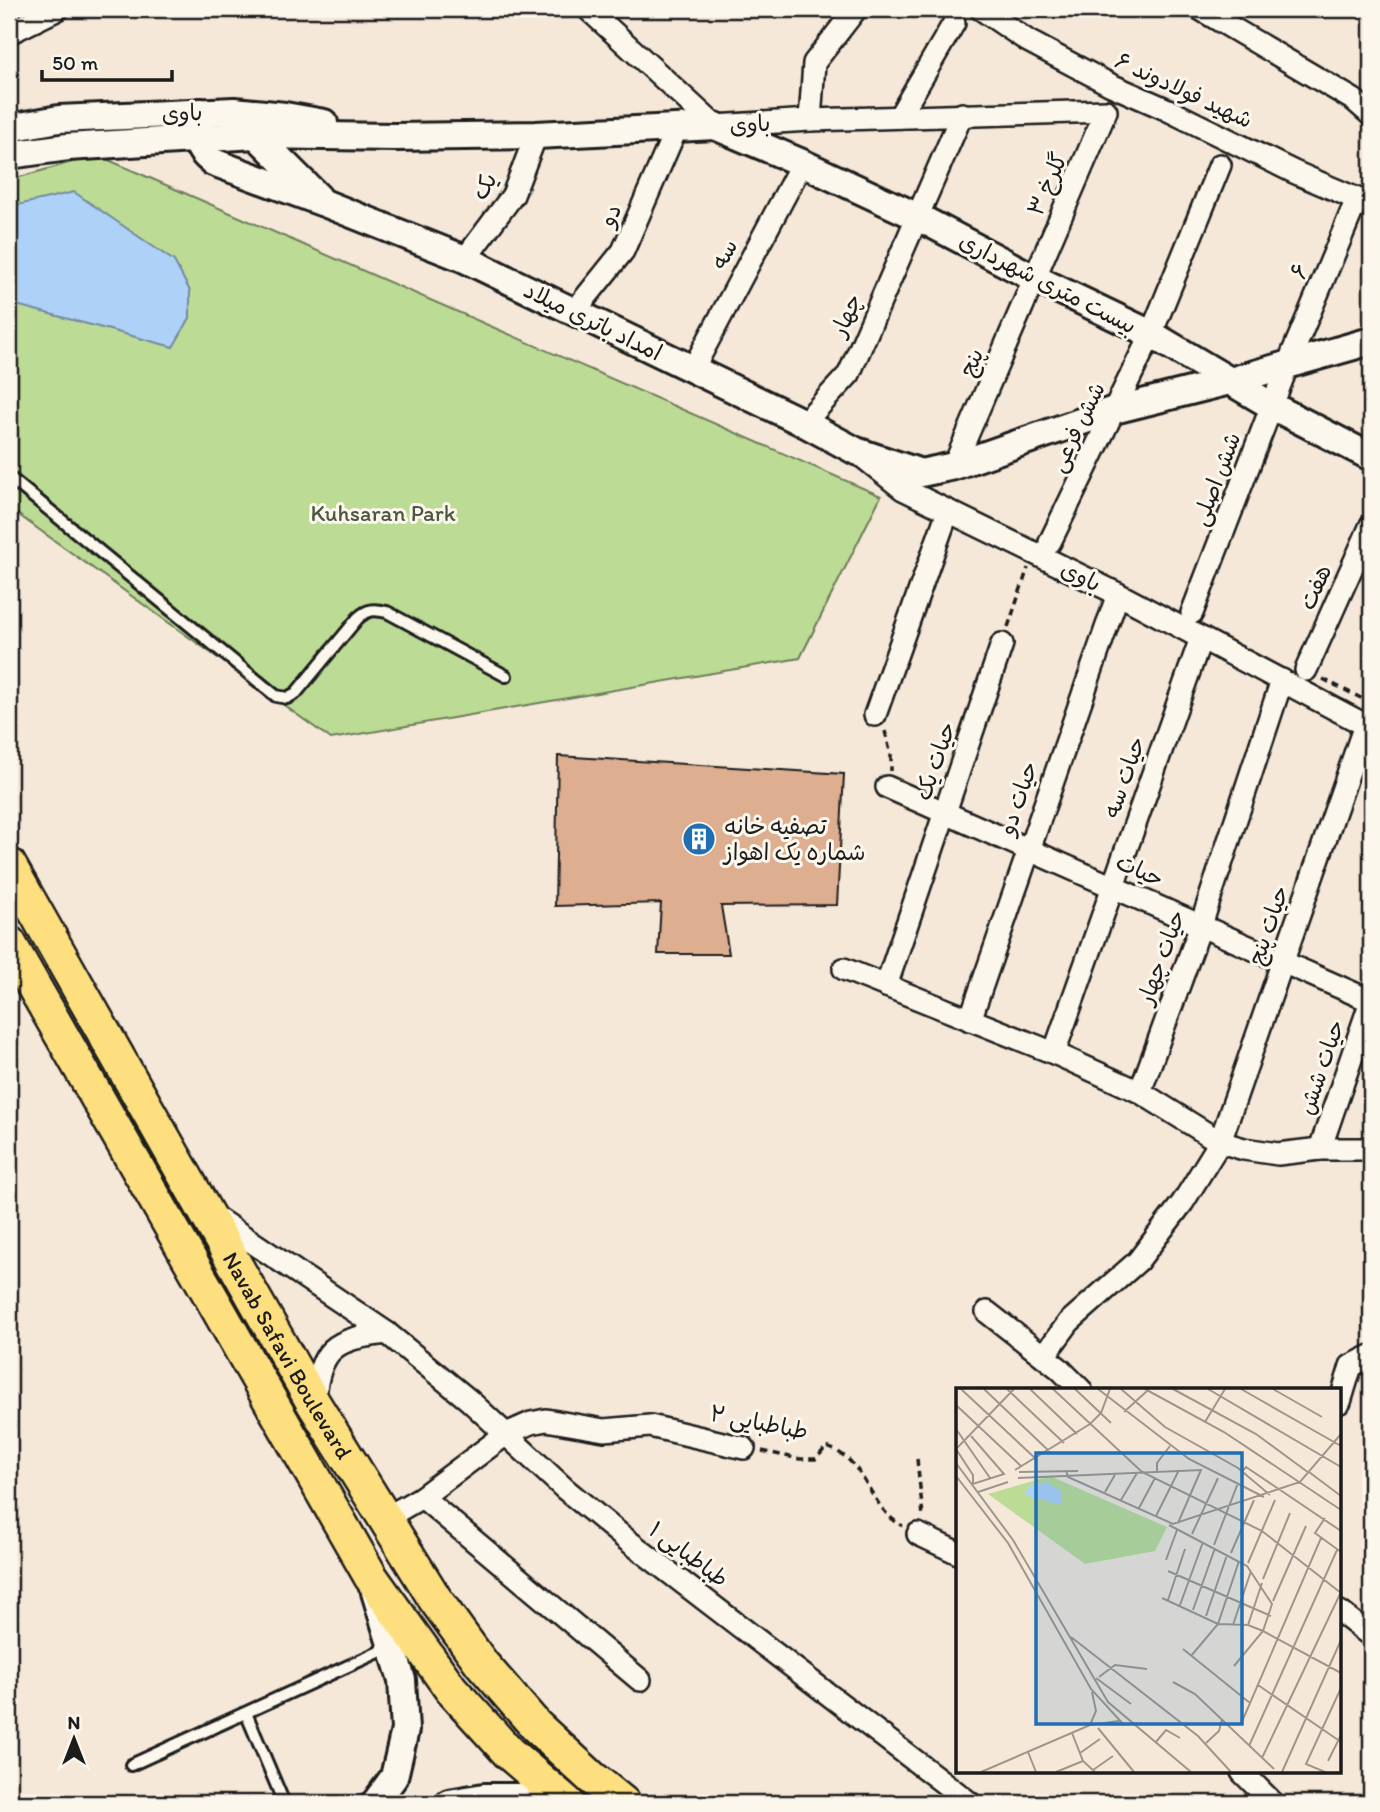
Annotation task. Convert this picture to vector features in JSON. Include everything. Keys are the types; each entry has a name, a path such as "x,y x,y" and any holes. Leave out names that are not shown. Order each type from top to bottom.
{"main road":[{"name":"Navab Safavi Boulevard","path":"9,865 314,1404 435,1599 482,1664 536,1726 590,1777 623,1803"},
{"name":"Navab Safavi Boulevard","path":"9,943 371,1577 451,1689 509,1753 563,1800"}],"street":[{"path":"9,33 58,9"},
{"path":"588,9 715,127"},
{"path":"810,120 814,63 856,9"},
{"name":"شهید فولادوند ۶","path":"981,9 1028,41 1111,85 1294,172 1364,202"},
{"path":"1200,9 1343,93 1371,115"},
{"path":"899,117 954,23"},
{"name":"باوی","path":"9,128 59,119 234,111 285,116 395,137"},
{"name":"امداد باتری میلاد","path":"234,111 324,203"},
{"name":"باوی","path":"9,155 68,147 255,135 536,135 810,120 1106,111"},
{"name":"گلرخ ۳","path":"1034,278 1106,111"},
{"path":"197,139 200,112"},
{"name":"چهار","path":"804,423 849,374 962,114"},
{"name":"بیست متری شهرداری","path":"715,127 802,163 918,217 1034,278 1151,334 1272,406 1371,457"},
{"name":"دو","path":"574,312 623,251 676,129"},
{"name":"یک","path":"465,259 513,195 536,135"},
{"name":"امداد باتری میلاد","path":"197,139 201,153 213,162 465,259 804,423 856,451"},
{"name":"سه","path":"694,369 802,163"},
{"name":"شش فرعی","path":"1041,548 1151,334 1220,165"},
{"name":"۶","path":"1289,364 1364,202"},
{"name":"پنج","path":"954,466 1034,278"},
{"path":"856,451 921,473 954,466 1114,410 1371,341"},
{"name":"شش اصلی","path":"1192,613 1289,364"},
{"name":"باوی","path":"856,451 902,489 948,511 1041,548 1118,594 1368,726"},
{"path":"874,715 948,511"},
{"name":"هفت","path":"1306,670 1371,525"},
{"name":"حیات دو","path":"970,1020 1118,594"},
{"name":"حیات سه","path":"1054,1053 1201,638"},
{"name":"حیات یک","path":"886,986 1002,644"},
{"name":"حیات چهار","path":"1140,1092 1200,925 1282,680"},
{"name":"حیات پنج","path":"1044,1356 1069,1322 1138,1261 1183,1202 1220,1142 1368,726"},
{"name":"حیات","path":"887,787 1371,1001"},
{"path":"844,970 1054,1053 1140,1092 1220,1142 1278,1154 1371,1149"},
{"name":"حیات شش","path":"1320,1150 1371,1001"},
{"name":"طباطبایی ۱","path":"207,1212 387,1333 627,1540 970,1803"},
{"path":"986,1312 1044,1356 1079,1388"},
{"path":"314,1404 317,1380 324,1359 340,1343 361,1336 387,1333"},
{"path":"1342,1395 1351,1366 1371,1356"},
{"name":"طباطبایی ۲","path":"384,1519 422,1497 506,1434 531,1423 546,1420 604,1430 650,1426 744,1448"},
{"path":"422,1497 640,1680"},
{"path":"918,1534 956,1552"},
{"path":"371,1577 402,1680 405,1730 394,1777 374,1803"},
{"path":"1342,1614 1371,1636"},
{"path":"1246,1775 1247,1803"},
{"path":"1246,1775 1273,1803"},
{"path":"449,1803 484,1797 563,1800"}],"lane":[{"path":"9,477 276,696 287,698 296,693 358,618 373,609 387,612 506,676"},
{"path":"131,1765 392,1646"},
{"path":"246,1713 284,1803"}],"path":[{"path":"1002,644 1041,548"},
{"path":"874,715 886,733 891,755 887,787"},
{"name":"طباطبایی ۲","path":"744,1448 800,1460 816,1460 826,1447 839,1451 856,1465 892,1521 918,1534"},
{"path":"917,1459 923,1514 918,1534"}],"green space":[{"name":"Kuhsaran Park","path":"97,155 881,496 800,658 331,739 9,508 9,180"}],"water":[{"path":"74,192 174,261 190,291 190,318 173,347 9,303 9,207"}],"building":[{"name":"تصفیه خانه شماره یک اهواز","path":"558,756 844,774 837,905 721,906 729,954 658,954 661,903 555,906"}],"place":[{"name":"تصفیه خانه شماره یک اهواز","path":"699,839"}]}
